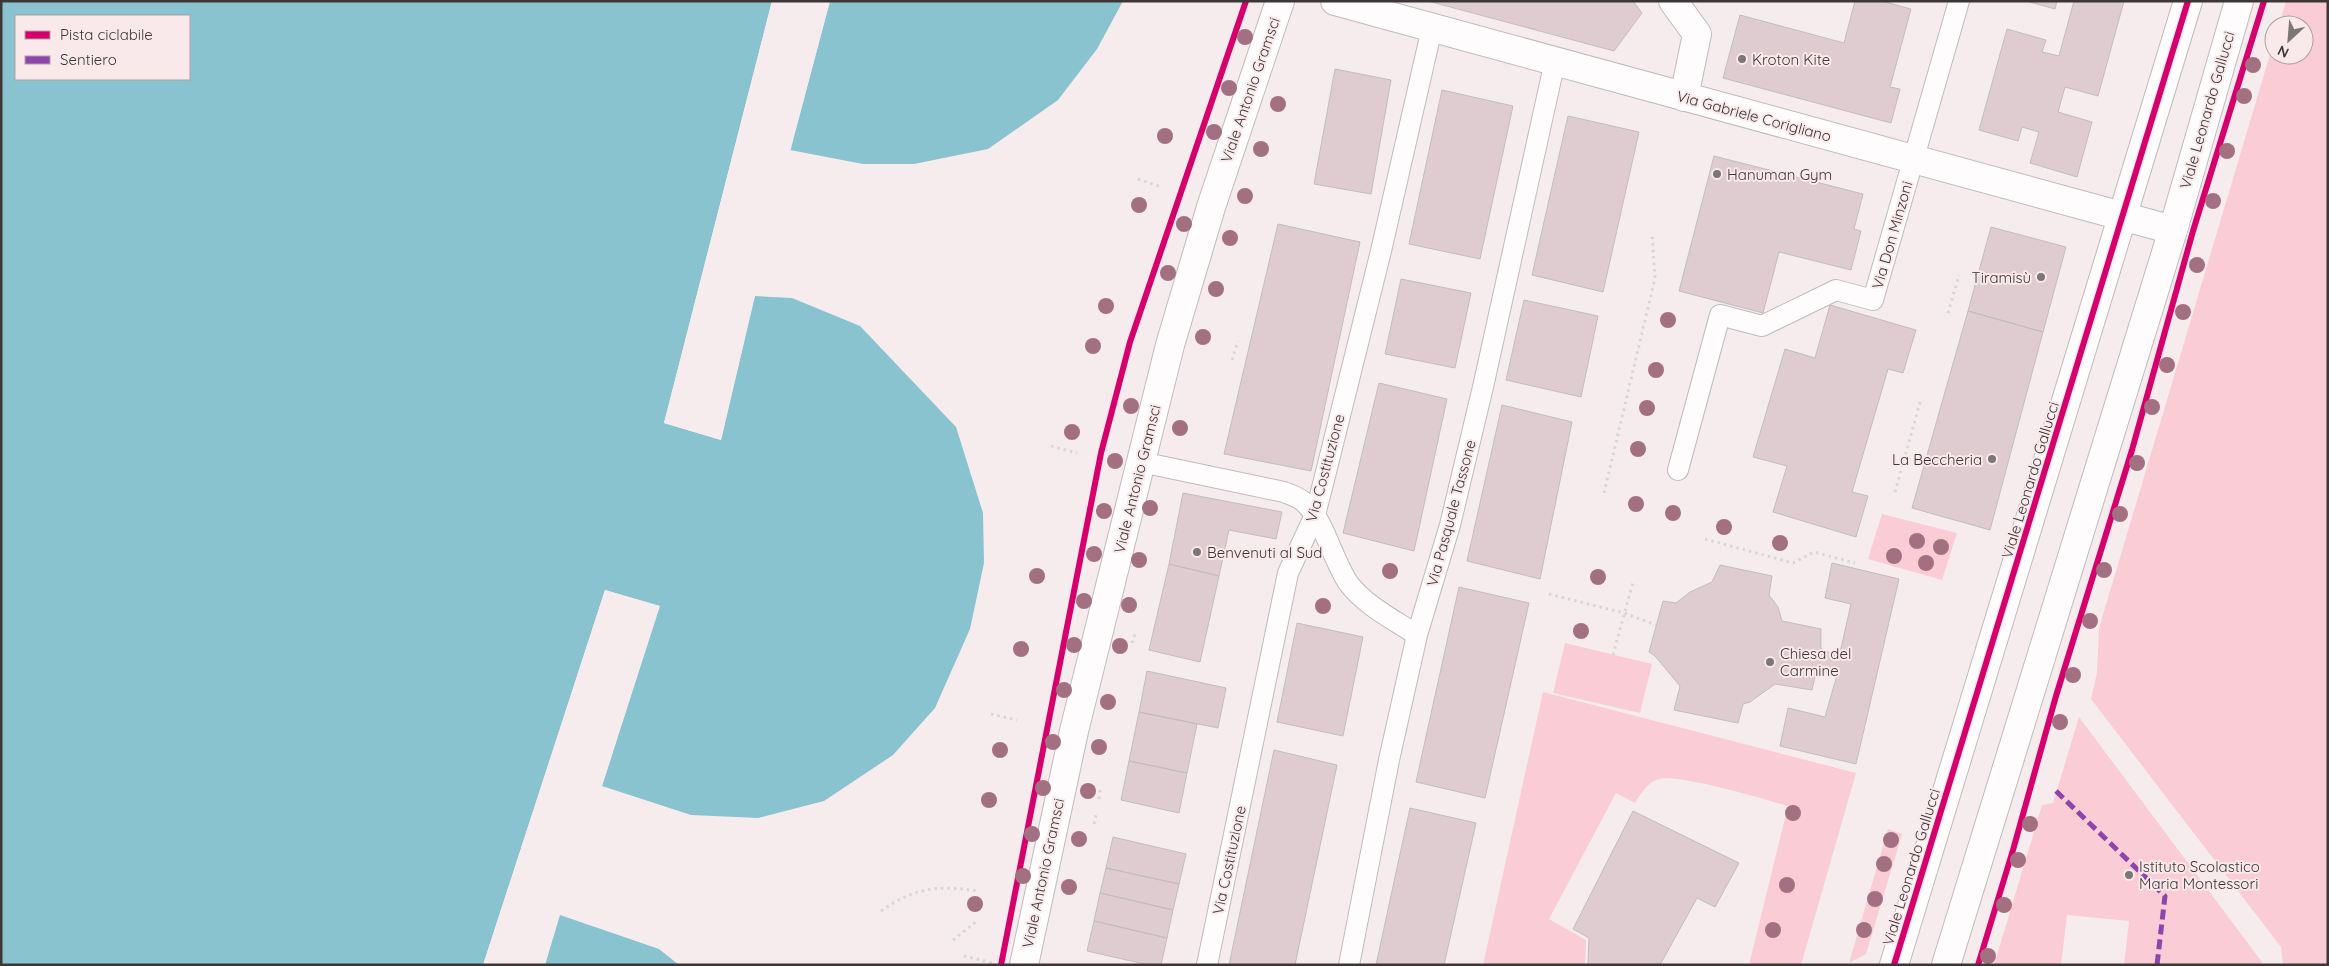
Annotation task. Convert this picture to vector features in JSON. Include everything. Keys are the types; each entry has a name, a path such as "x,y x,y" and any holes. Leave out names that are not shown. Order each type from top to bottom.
{"street":[{"name":"Viale Antonio Gramsci","path":"1024,965 1074,731 1170,345 1206,225 1280,1"},
{"name":"Via Gabriele Corigliano","path":"1335,1 2173,230"},
{"path":"1673,1 1698,34 1684,96"},
{"name":"Viale Leonardo Gallucci","path":"1894,965 2188,1"},
{"name":"Viale Leonardo Gallucci","path":"1946,965 2173,230 2239,1"}],"lane":[{"name":"Via Don Minzoni","path":"1678,470 1720,315 1762,326 1836,290 1873,300 1959,1"},
{"name":"Via Costituzione","path":"1207,965 1288,572 1314,515 1381,251 1432,28"},
{"name":"Via Pasquale Tassone","path":"1349,965 1417,635 1450,525 1483,387 1555,61"},
{"path":"1141,462 1284,492 1305,503 1314,515 1340,570 1350,585 1363,599 1417,635"}],"path":[{"path":"1138,179 1161,187"},
{"path":"1604,493 1655,278 1652,234"},
{"path":"1948,313 1959,275"},
{"path":"1232,360 1238,341"},
{"path":"1895,492 1921,399"},
{"path":"1051,446 1077,452"},
{"path":"1705,539 1793,563 1814,552 1855,563"},
{"path":"1613,655 1633,582"},
{"path":"1549,594 1624,613 1656,625"},
{"path":"1132,643 1134,634"},
{"path":"991,714 1017,720"},
{"path":"1099,799 1100,790"},
{"path":"1094,824 1096,814"},
{"path":"881,911 901,898 929,889 953,887 979,891"},
{"path":"952,940 977,921"},
{"path":"964,956 992,963"}],"shaded area":[{"path":"2286,1 2328,1 2328,965 2283,965 2281,947 2091,699 2097,673 2099,628 2267,65 2314,65 2314,15 2282,15"},
{"path":"1882,514 1957,533 1942,580 1868,559"},
{"path":"1565,643 1652,664 1640,713 1553,693"},
{"path":"1543,692 1856,773 1801,965 1749,965 1788,806 1720,787 1665,778 1649,784 1635,803 1616,793 1549,919 1586,940 1585,965 1483,965"},
{"name":"Istituto Scolastico Maria Montessori","path":"2079,717 2262,962 2262,965 2124,965 2129,921 2067,915 2061,965 1994,965 2042,805 2053,803"},
{"path":"1888,829 1902,834 1866,954 1849,963"}],"water":[{"path":"1,1 772,1 664,423 721,440 755,296 792,298 860,326 956,427 983,513 984,563 970,629 935,708 893,755 824,801 758,818 691,815 602,786 659,606 605,590 483,965 1,965"},
{"path":"830,1 1123,1 1097,49 1058,100 988,149 914,164 863,164 790,150"},
{"path":"560,915 659,949 679,965 545,965"}],"pier":[{"path":"772,1 774,2 667,421 719,437 752,295 755,294 721,440 664,423"},
{"path":"828,1 830,1 790,152 788,149"},
{"path":"605,590 660,606 602,788 600,786 656,608 606,593 485,965 483,965"}],"building":[{"path":"1428,1 1633,1 1642,13 1614,51"},
{"path":"1855,1 1882,1 1911,9 1890,87 1900,89 1891,123 1723,78 1740,15 1844,43"},
{"path":"2026,1 2057,1 2055,9"},
{"path":"2074,1 2124,1 2098,96 2065,87 2058,112 2092,122 2077,177 2030,163 2039,132 2022,127 2018,141 1979,130 2007,29 2046,40 2042,52 2059,56"},
{"path":"1335,69 1391,80 1371,194 1314,184"},
{"path":"1442,90 1513,106 1480,259 1409,244"},
{"path":"1568,116 1639,132 1603,292 1532,275"},
{"path":"1714,156 1863,194 1854,229 1861,231 1851,270 1779,252 1763,313 1679,291"},
{"path":"1278,224 1360,242 1311,471 1224,454"},
{"path":"1991,227 2066,247 2043,332 1968,311"},
{"path":"1401,279 1471,293 1455,368 1385,354"},
{"path":"1524,300 1598,316 1581,397 1506,380"},
{"path":"1830,305 1916,330 1903,373 1888,369 1852,492 1868,496 1856,537 1773,512 1787,466 1753,457 1785,349 1815,358"},
{"path":"1968,311 2043,332 1990,530 1912,508"},
{"path":"1379,383 1447,399 1414,551 1343,533"},
{"path":"1502,405 1572,422 1540,579 1467,561"},
{"path":"1183,493 1282,512 1276,539 1229,530 1219,576 1169,564"},
{"name":"Chiesa del Carmine","path":"1832,563 1899,579 1856,764 1780,746 1788,708 1825,717 1837,675 1817,668 1812,690 1775,684 1750,702 1743,704 1738,723 1674,710 1680,686 1655,656 1649,652 1663,601 1676,603 1690,592 1712,582 1720,565 1772,576 1769,595 1778,607 1782,621 1821,629 1821,649 1839,657 1851,604 1825,598"},
{"path":"1169,564 1219,576 1200,662 1149,650"},
{"path":"1459,587 1529,603 1485,798 1416,782"},
{"path":"1297,623 1363,637 1343,736 1277,722"},
{"path":"1147,671 1226,688 1218,728 1139,712"},
{"path":"1139,712 1197,724 1187,773 1129,761"},
{"path":"1274,750 1337,765 1295,965 1229,965"},
{"path":"1129,761 1187,773 1179,813 1121,800"},
{"path":"1410,808 1476,823 1444,965 1376,965"},
{"path":"1633,811 1739,863 1715,907 1697,898 1660,965 1588,965 1589,938 1573,929"},
{"path":"1113,837 1186,854 1179,884 1106,868"},
{"path":"1106,868 1179,884 1173,910 1100,893"},
{"path":"1100,893 1173,910 1167,938 1094,921"},
{"path":"1094,921 1167,938 1161,965 1149,965 1087,951"}],"marked path":[{"path":"2056,791 2165,896 2157,965"}],"cycle path":[{"path":"1001,965 1101,453 1130,342 1246,1"},
{"path":"1894,965 2188,1"},
{"path":"1978,965 2013,850 2056,696 2132,450 2193,231 2264,1"}],"place":[{"name":"Kroton Kite","path":"1742,59"},
{"name":"Hanuman Gym","path":"1717,174"},
{"name":"Tiramisù","path":"2041,277"},
{"name":"La Beccheria","path":"1992,459"},
{"name":"Benvenuti al Sud","path":"1197,552"},
{"name":"Chiesa del Carmine","path":"1770,662"},
{"name":"Istituto Scolastico Maria Montessori","path":"2129,875"}]}
